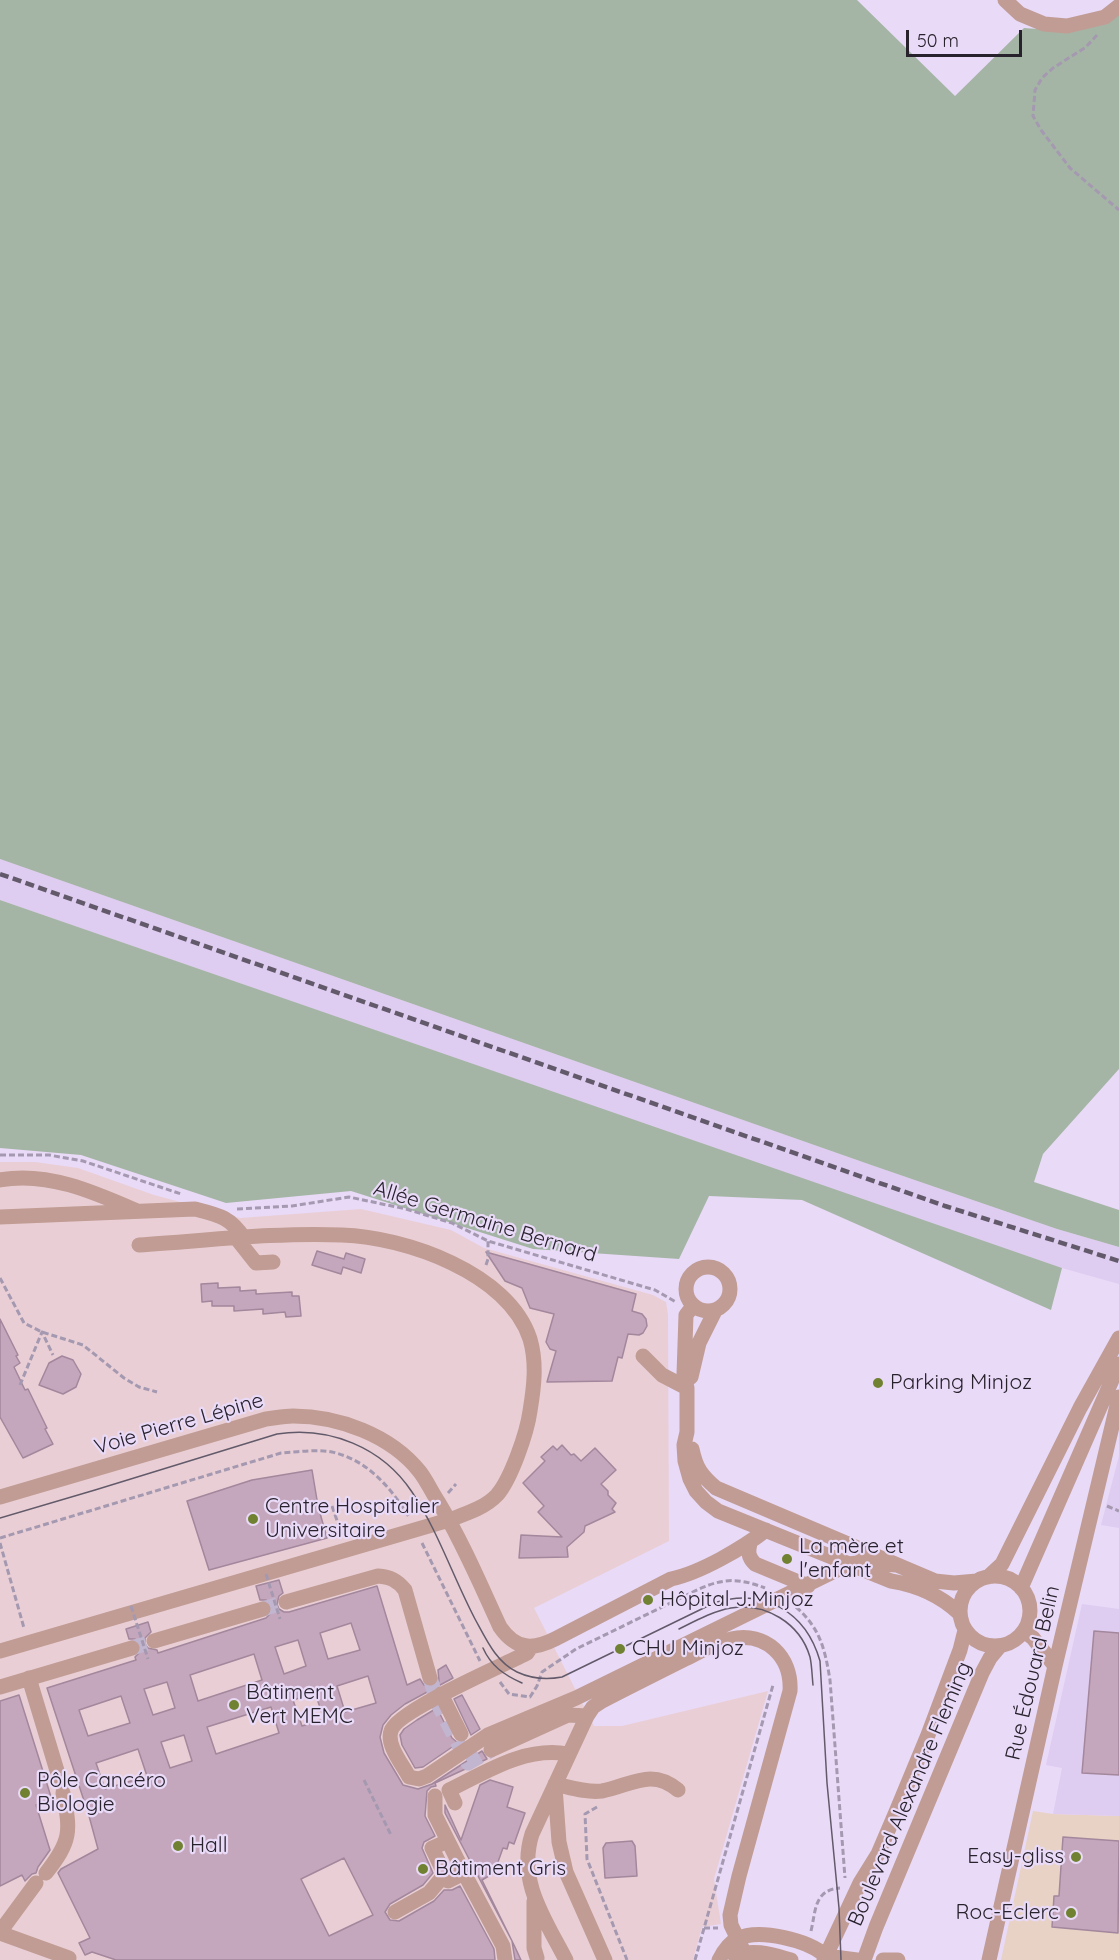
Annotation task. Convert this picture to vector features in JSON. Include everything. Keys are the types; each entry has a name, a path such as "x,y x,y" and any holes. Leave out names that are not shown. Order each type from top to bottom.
{"street":[{"path":"1005,0 1020,14 1044,24 1067,26 1105,17 1119,6"},
{"path":"0,1180 36,1179 90,1190 141,1212"},
{"path":"0,1217 195,1209 220,1215 235,1224 239,1239 256,1263 273,1262"},
{"path":"0,1650 117,1618 132,1609 266,1574 449,1520 478,1508 496,1496 505,1482 522,1443 532,1397 535,1362 530,1339 518,1314 500,1293 461,1267 385,1240 344,1235 139,1245"},
{"path":"687,1388 699,1343 715,1311 726,1303 731,1289 726,1275 713,1267 699,1269 688,1279 686,1293 693,1306 707,1312 715,1311"},
{"path":"693,1306 686,1315 684,1374 687,1388 687,1431 684,1445 685,1461 696,1491 718,1510 891,1581 908,1583 947,1601 960,1614"},
{"path":"687,1431 696,1464 704,1478 716,1488 935,1581 954,1583 982,1579 1000,1576 1011,1580 1027,1597 1030,1608 1029,1620 1018,1638 1000,1646 980,1643 971,1638 965,1630 960,1614 963,1595 982,1579 1002,1564 1080,1408 1119,1338"},
{"path":"643,1356 662,1376 687,1388"},
{"path":"1021,1588 1119,1364"},
{"name":"Rue Édouard Belin","path":"989,1960 1055,1666 1119,1397"},
{"name":"Voie Pierre Lépine","path":"0,1497 266,1419 291,1416 332,1420 367,1432 384,1441 402,1454 420,1472 449,1520 506,1636 523,1646 531,1647"},
{"path":"734,1517 745,1540 750,1559 755,1564 808,1586"},
{"path":"789,1519 681,1567 671,1579 541,1646 531,1647 526,1653 441,1694 396,1722 390,1731 390,1742 410,1777 419,1779 488,1735 576,1698 849,1564 865,1562 896,1565"},
{"path":"286,1602 378,1576 390,1577 405,1590 430,1678"},
{"path":"154,1641 263,1609"},
{"path":"0,1650 117,1618"},
{"name":"Boulevard Alexandre Fleming","path":"822,1959 860,1883 878,1854 928,1735 960,1650 965,1630"},
{"path":"1024,1631 1033,1638 1055,1666"},
{"path":"698,1653 700,1643 708,1634"},
{"path":"537,1958 534,1948 534,1898 527,1868 528,1848 532,1834 586,1716 602,1701 717,1643 742,1637 760,1640 771,1645 788,1668 791,1679 790,1691 730,1915 731,1925 741,1946"},
{"name":"Boulevard Alexandre Fleming","path":"864,1960 982,1673 1000,1646"},
{"path":"0,1687 132,1648"},
{"path":"29,1678 62,1789 69,1822 63,1851 0,1932 69,1958"},
{"path":"441,1694 461,1734"},
{"path":"491,1750 568,1715 586,1716"},
{"path":"455,1803 449,1790 505,1762 529,1755 558,1752 568,1754"},
{"path":"425,1776 435,1797 435,1815 503,1946 505,1960"},
{"path":"555,1784 601,1791 648,1779 670,1783 678,1790"},
{"path":"555,1784 559,1842 566,1872 605,1960"},
{"path":"448,1841 432,1848 448,1881 464,1874"},
{"path":"395,1912 429,1893 445,1874"},
{"path":"534,1898 566,1960"},
{"path":"727,1960 753,1935 770,1935 818,1949 822,1959 857,1960"},
{"path":"719,1960 728,1947 741,1946 791,1960"},
{"path":"884,1960 898,1960"}],"path":[{"path":"1101,31 1086,47 1053,68 1042,78 1035,90 1033,116 1070,168 1119,210"},
{"path":"0,1155 49,1155 83,1161 185,1195"},
{"name":"Allée Germaine Bernard","path":"234,1209 292,1206 349,1197 434,1217 488,1240 655,1290 676,1302"},
{"path":"482,1280 488,1259 488,1240"},
{"path":"0,1278 24,1323 42,1332 82,1345 124,1378 140,1387 158,1392"},
{"path":"42,1332 53,1355"},
{"path":"20,1385 42,1332"},
{"path":"0,1538 281,1453 310,1451 333,1452 368,1469 388,1486 413,1524"},
{"path":"1103,1505 1119,1510"},
{"path":"332,1506 347,1551"},
{"path":"418,1536 481,1662"},
{"path":"0,1543 28,1641"},
{"path":"266,1574 280,1619"},
{"path":"494,1675 510,1694 530,1697 542,1672 576,1648 715,1582 736,1580 749,1582 782,1597 804,1614 822,1642 830,1680 846,1888 828,1890 819,1897 811,1935"},
{"path":"132,1609 148,1659"},
{"path":"695,1960 781,1657"},
{"path":"364,1780 391,1835"},
{"path":"602,1805 585,1814 587,1859 627,1960"}],"shaded area":[{"path":"0,859 874,1166 1057,1229 1119,1247 1119,1284 1062,1268 867,1202 0,900"},
{"path":"0,1162 35,1162 78,1168 154,1195 240,1218 361,1209 451,1230 484,1248 653,1295 666,1302 668,1315 669,1541 534,1608 594,1726 622,1726 768,1691 714,1879 721,1924 702,1927 693,1960 0,1960"},
{"path":"1119,1456 1119,1528 1101,1525"},
{"path":"1082,1604 1119,1609 1119,1816 1053,1814 1062,1768 1046,1765"},
{"path":"1033,1811 1053,1814 1119,1816 1119,1960 1001,1960"}],"green space":[{"path":"0,0 857,0 955,96 1024,28 1066,31 1119,11 1119,1069 1043,1154 1034,1182 1119,1210 1119,1247 1057,1229 874,1166 0,859"},
{"path":"0,900 1062,1268 1051,1310 802,1200 709,1196 679,1259 533,1249 351,1191 226,1203 81,1155 0,1148"}],"building":[{"path":"317,1251 344,1259 346,1253 365,1259 361,1273 343,1267 341,1274 312,1265"},
{"path":"486,1252 636,1294 632,1311 642,1314 647,1326 639,1335 628,1334 622,1358 618,1357 612,1381 547,1382 556,1351 550,1349 546,1342 554,1314 530,1308 522,1288 505,1281"},
{"path":"218,1283 218,1288 240,1287 240,1291 256,1290 256,1294 292,1292 292,1296 299,1296 301,1316 286,1317 285,1312 263,1314 263,1309 234,1311 234,1306 212,1306 212,1301 202,1302 201,1284"},
{"path":"0,1319 18,1355 16,1356 20,1363 14,1367 25,1390 28,1389 53,1444 23,1458 0,1417"},
{"path":"62,1356 73,1360 81,1374 76,1387 63,1394 39,1385 49,1363"},
{"path":"562,1445 571,1455 574,1454 581,1461 595,1448 616,1470 601,1484 616,1503 612,1509 615,1512 585,1526 584,1532 567,1547 568,1557 519,1558 521,1535 562,1537 538,1512 544,1506 523,1483 545,1461 541,1457 553,1446 557,1450"},
{"name":"Centre Hospitalier Universitaire","path":"312,1470 318,1506 327,1538 209,1570 187,1501 252,1480"},
{"path":"279,1580 283,1593 279,1596 277,1604 279,1609 289,1612 377,1586 407,1685 420,1679 424,1685 433,1687 439,1681 438,1670 446,1665 453,1678 405,1704 383,1725 380,1737 384,1753 403,1785 418,1789 432,1784 482,1751 487,1759 435,1783 436,1786 427,1791 425,1816 435,1836 424,1842 422,1848 433,1873 423,1885 390,1904 385,1912 390,1920 399,1921 434,1901 444,1890 452,1890 460,1886 494,1949 495,1960 116,1960 92,1952 85,1955 79,1943 90,1938 58,1873 61,1869 98,1849 47,1688 136,1660 135,1657 141,1651 141,1645 135,1639 129,1639 126,1629 148,1622 151,1632 145,1638 145,1644 148,1648 157,1650 158,1653 266,1618 272,1612 272,1606 266,1600 260,1600 256,1586","holes":["351,1623 360,1650 328,1659 320,1633","298,1640 306,1666 284,1674 275,1647","254,1654 262,1680 198,1701 190,1675","368,1676 376,1703 345,1712 337,1686","167,1682 175,1708 153,1715 144,1689","315,1693 324,1719 302,1726 293,1700","121,1696 130,1723 88,1736 79,1710","271,1707 279,1733 216,1754 207,1727","184,1735 192,1761 170,1768 161,1742","138,1749 147,1776 105,1789 96,1763","344,1858 373,1915 329,1936 301,1879"]},
{"path":"1094,1631 1119,1633 1119,1775 1082,1773"},
{"name":"Pôle Cancéro Biologie","path":"19,1695 52,1800 36,1805 50,1850 36,1873 25,1881 22,1875 0,1886 0,1701"},
{"path":"462,1695 480,1729 471,1735 454,1699"},
{"path":"437,1708 452,1738 458,1743 423,1767 415,1768 402,1745 400,1735 404,1729"},
{"path":"490,1780 513,1787 507,1807 525,1813 514,1844 509,1842 507,1849 503,1848 494,1873 482,1880 514,1945 521,1960 515,1960 512,1941 445,1813 445,1805 461,1840 480,1785"},
{"path":"1063,1837 1119,1841 1118,1933 1052,1927 1054,1896 1059,1896"},
{"path":"632,1841 635,1846 637,1876 605,1878 603,1848 606,1843"}],"tunnel":[{"path":"263,1609 286,1602"},
{"path":"132,1648 154,1641"},
{"path":"430,1678 438,1704 468,1763 491,1750"}],"tram line":[{"path":"0,1518 277,1434 316,1433 353,1443 386,1463 400,1476 430,1522 467,1603 488,1642 497,1656 517,1672 539,1678 562,1677 714,1603 750,1598 766,1601 780,1608 805,1629 820,1661 841,1960"},
{"path":"679,1629 724,1609 744,1607 768,1612 790,1625 805,1645 810,1657 813,1685"},
{"path":"483,1648 499,1669 522,1683"}],"railway":[{"path":"0,874 945,1206 1119,1261"}],"place":[{"name":"Parking Minjoz","path":"878,1383"},
{"name":"Centre Hospitalier Universitaire","path":"253,1519"},
{"name":"La mère et l'enfant","path":"787,1559"},
{"name":"Hôpital J.Minjoz","path":"648,1600"},
{"name":"CHU Minjoz","path":"620,1649"},
{"name":"Bâtiment Vert MEMC","path":"234,1705"},
{"name":"Pôle Cancéro Biologie","path":"25,1793"},
{"name":"Hall","path":"178,1846"},
{"name":"Easy-gliss","path":"1076,1857"},
{"name":"Bâtiment Gris","path":"423,1869"},
{"name":"Roc-Eclerc","path":"1071,1913"}]}
